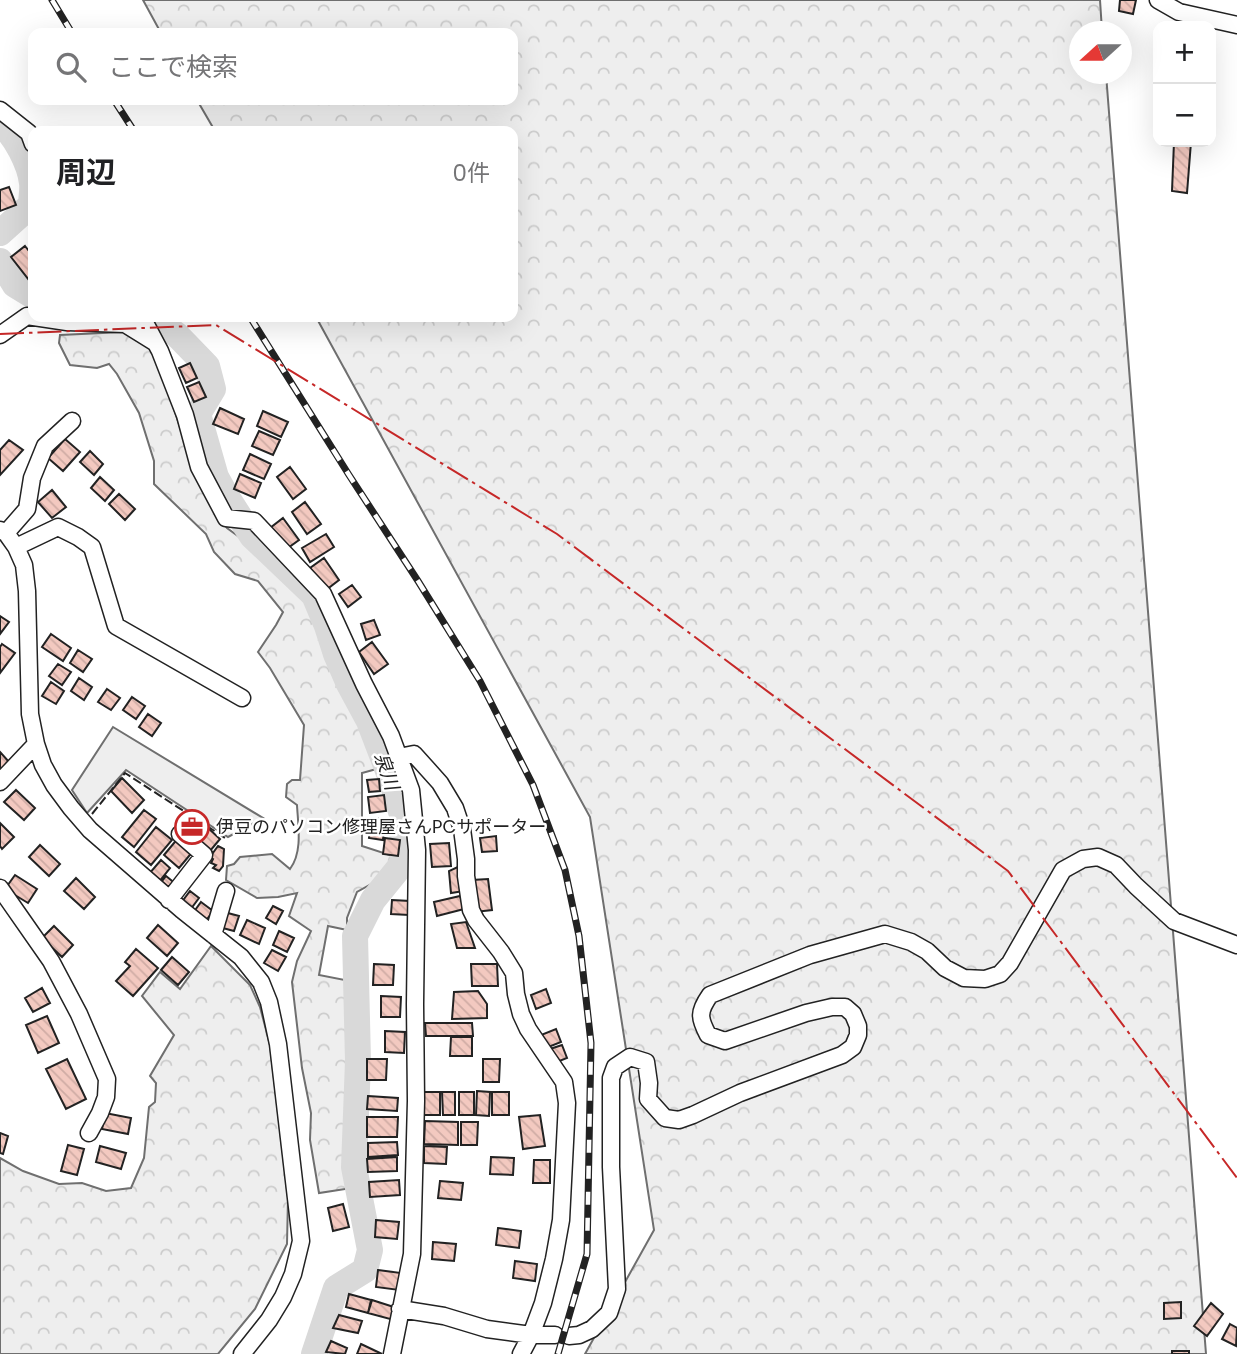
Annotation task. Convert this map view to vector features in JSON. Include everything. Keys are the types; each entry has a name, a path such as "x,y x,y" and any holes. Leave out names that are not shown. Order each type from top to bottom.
{"street":[{"path":"1158,0 1179,12 1237,25"},
{"path":"0,110 28,132"},
{"path":"0,335 28,316"},
{"path":"67,322 125,324 156,344"},
{"path":"145,322 184,415 199,467 226,518 254,521 323,594 391,736 411,790 417,850 416,1101 412,1254 391,1354"},
{"path":"72,421 45,446 32,478 27,509 3,532 16,547 24,565 30,714 43,765 71,808 90,830 169,900 241,957 261,982 269,1002 287,1109 301,1241 293,1274 283,1297 242,1354"},
{"path":"16,547 58,527 78,537 92,547 116,626 242,698"},
{"path":"0,782 36,744"},
{"path":"399,757 414,754 440,783 455,808 462,830 471,910 514,974 521,1014 528,1029 564,1082 567,1103 561,1220 543,1303 521,1354"},
{"path":"169,900 204,855 180,834"},
{"path":"400,1309 444,1316 487,1329 531,1335 579,1335 592,1329 609,1312 617,1289 611,1154 611,1078 615,1067 630,1057 646,1062 648,1099 665,1118 679,1120 740,1093 842,1055 853,1047 858,1035 853,1014 845,1007 832,1007 806,1013 725,1041 708,1035 702,1023 701,1008 710,995 810,955 885,934 911,942 927,951 945,968 964,978 985,979 1000,974 1010,962 1063,870 1083,859 1098,857 1116,865 1174,921 1237,945"},
{"path":"0,888 51,961 79,1014 107,1079 106,1097 89,1133"},
{"path":"213,935 226,891"}],"green space":[{"path":"143,0 1100,0 1101,21 1069,21 1069,84 1107,84 1206,1354 585,1354 654,1230 590,817 319,322 518,322 518,126 212,126 200,105 518,105 518,28 158,28"},
{"path":"124,332 140,338 157,357 195,473 217,514 227,528 272,561 309,597 380,768 362,773 362,846 393,856 382,878 357,892 347,918 347,930 328,926 319,975 350,981 351,1094 348,1162 352,1188 319,1193 310,1140 311,1113 302,1068 292,982 297,961 311,931 289,916 297,893 257,898 226,880 227,866 234,864 240,857 272,854 290,869 297,855 297,805 286,797 287,784 292,780 300,780 304,725 258,652 283,612 258,581 235,574 214,552 206,534 154,484 154,461 139,413 109,364 97,368 70,365 59,343 60,335"},
{"path":"113,727 263,818 228,837 126,770 87,813 72,790"},
{"path":"211,946 250,985 260,1007 270,1045 288,1198 287,1244 255,1309 218,1354 0,1354 0,1158 23,1171 59,1184 82,1183 106,1191 131,1188 144,1158 149,1107 155,1102 156,1083 150,1076 174,1035 142,996 160,972 180,989"}],"building":[{"path":"1120,0 1136,0 1133,14 1119,11"},
{"path":"1174,147 1191,147 1187,193 1172,191"},
{"path":"9,187 16,205 0,211 0,190"},
{"path":"25,246 28,250 28,279 11,257"},
{"path":"190,363 197,378 186,383 179,368"},
{"path":"199,382 206,397 194,402 187,387"},
{"path":"220,408 244,419 238,434 213,424"},
{"path":"263,411 288,422 281,437 257,426"},
{"path":"259,431 280,440 273,455 252,446"},
{"path":"65,439 80,452 63,471 48,458"},
{"path":"9,440 23,450 0,475 0,450"},
{"path":"90,451 103,464 94,475 80,462"},
{"path":"250,454 271,464 264,479 243,470"},
{"path":"290,467 306,489 293,499 277,477"},
{"path":"240,474 261,483 255,498 234,489"},
{"path":"100,477 114,490 105,501 91,488"},
{"path":"52,490 66,507 52,518 38,502"},
{"path":"119,494 135,509 125,520 109,504"},
{"path":"305,502 321,524 307,534 292,512"},
{"path":"283,518 299,540 285,550 270,528"},
{"path":"326,534 334,547 310,562 302,548"},
{"path":"324,558 339,580 326,590 310,568"},
{"path":"352,585 361,597 348,607 339,594"},
{"path":"0,616 9,622 0,634"},
{"path":"374,620 380,635 366,640 361,624"},
{"path":"51,634 71,648 63,661 42,647"},
{"path":"372,642 388,664 374,674 359,652"},
{"path":"2,644 15,653 0,673 0,647"},
{"path":"78,650 92,659 83,672 70,663"},
{"path":"58,664 71,672 62,685 49,676"},
{"path":"79,678 92,687 84,700 71,691"},
{"path":"51,682 64,691 56,704 42,696"},
{"path":"107,689 120,698 111,710 98,702"},
{"path":"132,697 145,706 136,719 123,710"},
{"path":"148,714 161,723 152,736 139,727"},
{"path":"0,752 9,762 0,770"},
{"path":"122,778 144,800 132,813 111,791"},
{"path":"379,779 380,791 369,792 367,780"},
{"path":"16,790 35,808 24,820 4,802"},
{"path":"384,795 386,811 370,813 368,797"},
{"path":"144,810 156,819 134,847 122,837"},
{"path":"193,818 205,826 193,841 182,832"},
{"path":"371,818 385,819 383,840 369,838"},
{"path":"0,823 14,837 2,849 0,846"},
{"path":"156,827 172,840 151,865 136,852"},
{"path":"207,827 220,839 210,851 194,843"},
{"path":"496,836 497,851 482,852 480,838"},
{"path":"179,837 194,850 179,868 164,855"},
{"path":"385,838 400,840 398,856 383,854"},
{"path":"449,843 451,866 432,867 430,844"},
{"path":"40,845 60,864 49,876 29,857"},
{"path":"218,846 224,849 223,866 219,871 213,868 216,865 211,863 213,859 210,857"},
{"path":"161,860 170,868 158,883 148,875"},
{"path":"460,866 464,891 451,893 449,871"},
{"path":"15,875 37,889 28,903 5,889"},
{"path":"166,876 177,885 167,892 159,885"},
{"path":"76,878 95,897 84,909 64,891"},
{"path":"488,879 492,910 475,912 472,880"},
{"path":"190,891 199,898 190,910 181,903"},
{"path":"460,896 464,909 437,916 434,902"},
{"path":"392,900 410,901 409,915 391,914"},
{"path":"201,902 213,911 205,922 193,913"},
{"path":"273,906 283,911 276,924 266,918"},
{"path":"224,912 239,916 234,931 219,927"},
{"path":"247,920 265,928 259,944 240,935"},
{"path":"466,922 475,948 457,948 451,924"},
{"path":"158,925 178,943 167,956 147,938"},
{"path":"54,926 73,945 62,957 42,938"},
{"path":"279,931 294,938 287,952 273,945"},
{"path":"136,949 158,968 133,996 116,981 130,966 125,962"},
{"path":"272,950 286,957 278,971 264,963"},
{"path":"172,957 189,972 178,985 161,970"},
{"path":"374,964 394,965 393,985 373,985"},
{"path":"471,964 497,964 498,986 472,986"},
{"path":"42,988 50,1003 33,1012 25,998"},
{"path":"546,989 551,1003 536,1009 531,995"},
{"path":"478,991 487,1004 487,1018 452,1019 454,992"},
{"path":"381,996 401,997 400,1017 381,1017"},
{"path":"47,1016 59,1043 38,1053 26,1025"},
{"path":"425,1023 472,1023 473,1036 426,1036"},
{"path":"556,1029 561,1042 546,1048 541,1035"},
{"path":"385,1031 405,1032 404,1053 385,1052"},
{"path":"451,1037 472,1037 472,1056 450,1056"},
{"path":"562,1045 567,1058 552,1064 547,1050"},
{"path":"67,1059 86,1099 66,1109 46,1069"},
{"path":"367,1059 387,1059 386,1080 367,1080"},
{"path":"483,1059 500,1059 499,1082 483,1082"},
{"path":"477,1091 490,1092 489,1116 476,1115"},
{"path":"423,1092 440,1092 440,1115 423,1115"},
{"path":"442,1092 455,1092 455,1115 443,1115"},
{"path":"459,1092 474,1092 474,1115 459,1115"},
{"path":"492,1092 509,1092 509,1115 492,1115"},
{"path":"368,1096 398,1098 397,1111 367,1109"},
{"path":"105,1113 131,1118 128,1134 102,1129"},
{"path":"540,1115 545,1146 523,1149 519,1117"},
{"path":"367,1117 398,1117 397,1137 367,1137"},
{"path":"425,1121 458,1122 458,1145 424,1144"},
{"path":"461,1122 478,1122 477,1145 461,1145"},
{"path":"0,1133 8,1136 3,1154 0,1153"},
{"path":"397,1142 398,1155 368,1157 368,1143"},
{"path":"68,1145 84,1149 77,1175 61,1171"},
{"path":"100,1146 126,1153 121,1169 96,1162"},
{"path":"424,1146 447,1147 446,1164 424,1163"},
{"path":"397,1157 397,1171 368,1172 367,1159"},
{"path":"491,1157 514,1158 513,1175 490,1174"},
{"path":"534,1160 550,1160 550,1183 533,1183"},
{"path":"399,1180 400,1195 370,1197 369,1182"},
{"path":"440,1181 463,1183 461,1200 438,1198"},
{"path":"343,1204 349,1227 333,1231 328,1208"},
{"path":"376,1220 399,1222 397,1239 375,1237"},
{"path":"498,1228 521,1231 519,1248 496,1245"},
{"path":"433,1242 456,1244 454,1261 432,1259"},
{"path":"515,1261 537,1264 535,1281 513,1278"},
{"path":"378,1270 401,1273 399,1290 376,1287"},
{"path":"349,1294 371,1300 368,1313 346,1307"},
{"path":"372,1300 400,1309 390,1319 368,1313"},
{"path":"1181,1302 1181,1318 1164,1319 1164,1303"},
{"path":"1211,1303 1223,1314 1207,1336 1194,1326"},
{"path":"339,1315 362,1321 358,1333 333,1328"},
{"path":"1230,1324 1237,1328 1236,1346 1222,1339"},
{"path":"331,1341 347,1348 345,1354 326,1352"},
{"path":"361,1344 382,1354 357,1354"},
{"path":"1172,1351 1189,1351 1189,1354 1172,1354"}],"waterway":[{"name":"泉川","path":"0,124 21,150 28,168"},
{"name":"泉川","path":"0,233 28,208"},
{"name":"泉川","path":"0,261 15,285 28,293"},
{"name":"泉川","path":"159,322 177,335 207,366 213,389 198,414 216,477 252,536 314,595 349,684 369,721 402,815 403,863 373,900 355,936 358,1061 354,1167 370,1250 365,1270 336,1288 314,1354"}],"railway":[{"path":"52,0 69,28"},
{"path":"117,105 131,126"},
{"path":"253,322 480,681 533,785 565,870 579,936 591,1043 587,1254 558,1354"}],"fence":[{"path":"92,814 125,773 196,819"},
{"path":"207,826 225,838"}],"power":[{"path":"0,334 216,325 557,534 1008,871 1237,1178"}],"place":[{"name":"伊豆のパソコン修理屋さんPCサポーター","path":"192,827"}]}
